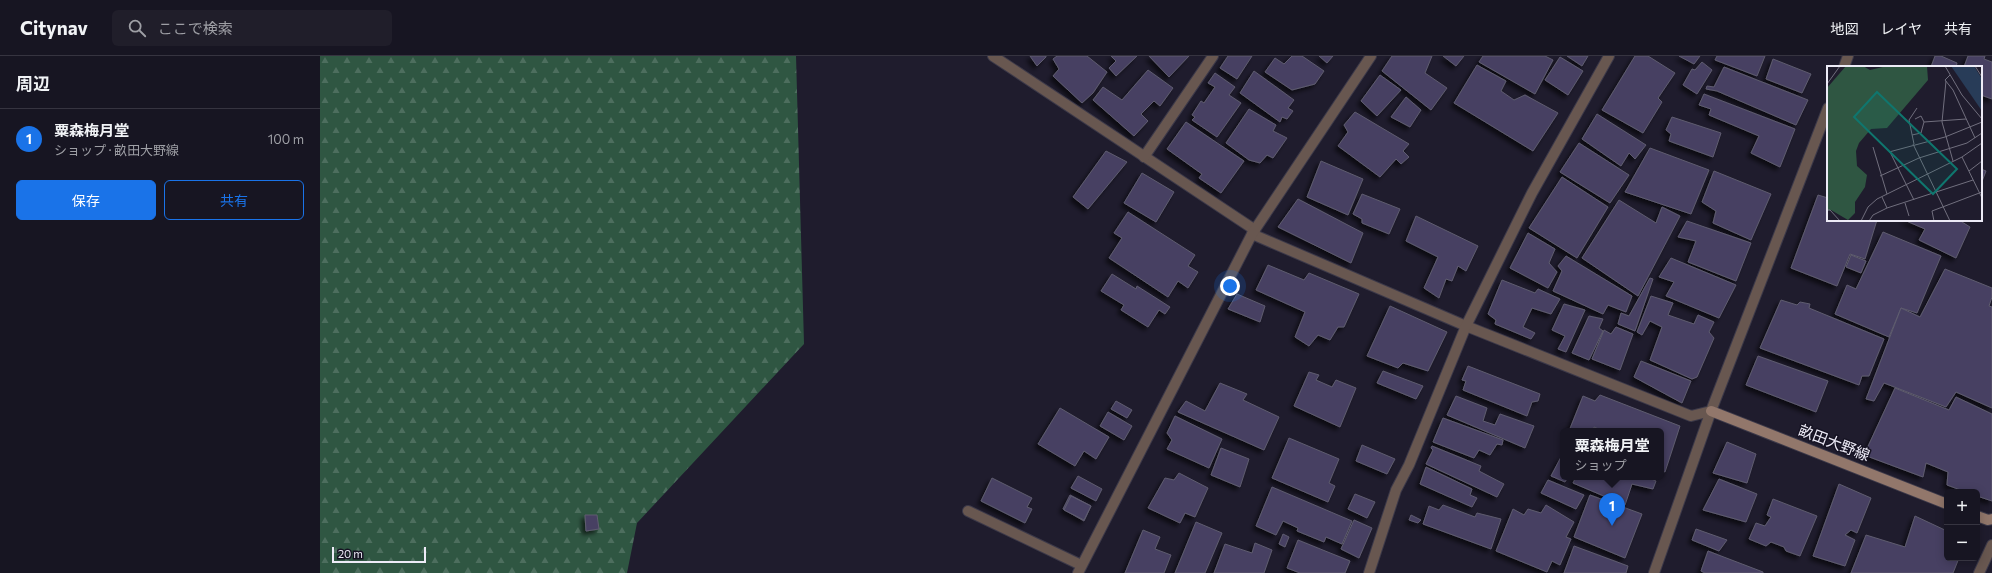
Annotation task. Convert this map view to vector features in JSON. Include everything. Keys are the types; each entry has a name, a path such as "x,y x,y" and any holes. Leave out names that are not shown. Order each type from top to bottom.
{"main road":[{"name":"畝田大野線","path":"1711,411 1944,503"},
{"path":"1980,517 1988,520 1992,519"}],"street":[{"path":"993,56 1254,232 1466,326 1691,416 1711,411"},
{"path":"1144,157 1213,56"},
{"path":"968,511 1080,571 1254,232 1370,56"},
{"path":"1369,573 1396,490 1409,466 1466,326 1532,193 1609,56"},
{"path":"1844,66 1848,56"},
{"path":"1654,573 1711,411 1827,111"},
{"path":"1979,573 1992,545"}],"green space":[{"path":"320,56 796,56 804,344 637,523 627,573 320,573"}],"building":[{"path":"1030,56 1046,56 1046,57 1037,66"},
{"path":"1057,56 1087,56 1107,72 1093,93 1082,103 1053,76 1059,69 1053,59"},
{"path":"1111,56 1137,56 1116,76 1109,68 1116,61"},
{"path":"1149,56 1189,56 1169,77"},
{"path":"1228,56 1252,56 1237,79 1220,68"},
{"path":"1292,56 1302,56 1324,71 1315,84 1292,90 1265,72 1275,58 1284,64"},
{"path":"1319,56 1333,56 1327,63"},
{"path":"1392,56 1432,56 1425,73 1447,88 1431,110 1382,71"},
{"path":"1443,56 1464,56 1456,66"},
{"path":"1483,56 1545,56 1553,60 1535,94 1479,62"},
{"path":"1567,56 1588,56 1582,66"},
{"path":"1635,56 1648,56 1675,73 1658,98 1662,102 1643,133 1602,110"},
{"path":"1679,56 1700,56 1694,64"},
{"path":"1717,56 1765,56 1757,76 1715,60"},
{"path":"1935,56 1941,56 1957,63 1956,66 1931,66"},
{"path":"1968,56 1985,56 1984,59 1992,62 1992,99 1982,95 1982,66 1964,66"},
{"path":"1560,57 1583,71 1568,95 1545,80"},
{"path":"1773,59 1811,74 1802,93 1766,79"},
{"path":"1702,62 1712,70 1697,94 1683,85 1692,69 1695,70"},
{"path":"1477,65 1506,81 1501,91 1514,100 1525,95 1558,113 1533,151 1454,103"},
{"path":"1724,67 1808,100 1796,125 1717,91 1706,89 1707,86 1714,87"},
{"path":"1148,70 1173,88 1160,106 1154,101 1141,114 1148,121 1134,136 1093,100 1103,87 1122,100"},
{"path":"1254,71 1294,100 1288,108 1293,111 1287,119 1282,117 1280,122 1240,93"},
{"path":"1215,73 1235,87 1229,95 1241,103 1217,137 1192,120 1195,117 1192,115 1201,101 1204,103 1215,87 1208,83"},
{"path":"1380,75 1401,90 1377,116 1361,101"},
{"path":"1704,94 1795,129 1780,167 1751,153 1759,136 1709,115 1711,109 1699,105"},
{"path":"1406,97 1421,110 1410,127 1391,117"},
{"path":"1249,109 1276,125 1273,131 1287,138 1273,158 1267,155 1260,163 1249,160 1226,143"},
{"path":"1355,112 1409,144 1403,151 1409,157 1401,164 1396,159 1380,177 1338,146 1348,132 1344,125"},
{"path":"1597,114 1646,145 1635,159 1629,153 1621,166 1582,139"},
{"path":"1672,117 1721,133 1713,157 1669,141 1671,134 1666,130"},
{"path":"1186,122 1244,161 1221,193 1199,178 1202,174 1167,149"},
{"path":"1579,143 1629,175 1610,203 1560,172"},
{"path":"1650,148 1709,170 1691,214 1625,192"},
{"path":"1106,151 1127,162 1088,209 1073,197"},
{"path":"1321,161 1363,179 1348,215 1307,197"},
{"path":"1982,169 1986,171 1982,181"},
{"path":"1714,171 1771,194 1751,240 1713,223 1716,211 1702,202"},
{"path":"1142,173 1174,192 1156,222 1124,203"},
{"path":"1562,177 1608,207 1577,258 1529,228"},
{"path":"1362,194 1400,209 1389,234 1362,223 1362,219 1353,214"},
{"path":"1818,195 1827,198 1827,221 1877,221 1865,259 1850,254 1837,286 1791,268"},
{"path":"1298,199 1363,233 1351,263 1278,227"},
{"path":"1619,200 1656,223 1662,207 1680,216 1638,296 1582,258"},
{"path":"1128,212 1195,255 1188,266 1198,272 1188,288 1178,281 1168,297 1109,258 1122,238 1114,233"},
{"path":"1416,216 1478,246 1466,271 1458,266 1452,281 1446,279 1439,298 1424,288 1438,257 1406,241"},
{"path":"1687,221 1751,243 1736,281 1688,262 1696,241 1678,237"},
{"path":"1906,221 1962,221 1970,227 1956,258 1919,240 1925,229"},
{"path":"1883,232 1941,256 1917,313 1901,308 1889,337 1835,314 1847,285 1856,289"},
{"path":"1528,233 1555,249 1549,263 1557,272 1548,288 1510,268"},
{"path":"1851,255 1866,261 1861,273 1846,267"},
{"path":"1566,256 1632,296 1626,312 1608,305 1603,314 1553,291 1562,271 1558,266"},
{"path":"1671,258 1736,285 1719,318 1666,296 1674,282 1659,277"},
{"path":"1268,265 1304,280 1309,273 1359,294 1344,327 1338,327 1330,340 1318,335 1309,346 1295,337 1305,312 1256,290"},
{"path":"1945,269 1992,288 1992,297 1989,306 1992,307 1992,408 1956,392 1946,407 1884,383 1874,401 1866,399 1901,308 1920,317"},
{"path":"1112,274 1136,289 1137,286 1170,307 1165,314 1159,310 1148,327 1121,310 1124,305 1101,291"},
{"path":"1650,278 1653,279 1635,331 1618,324 1621,313 1629,316"},
{"path":"1502,280 1535,293 1538,289 1560,299 1551,314 1532,308 1523,327 1535,333 1531,339 1495,324 1496,320 1488,314"},
{"path":"1237,294 1265,306 1260,322 1228,309"},
{"path":"1651,296 1673,303 1668,315 1694,324 1698,315 1714,322 1709,332 1714,338 1697,377 1692,379 1650,360 1662,327 1650,321 1642,335 1637,332"},
{"path":"1781,300 1797,305 1800,302 1810,304 1809,308 1884,339 1869,376 1862,376 1859,385 1760,348"},
{"path":"1564,304 1585,310 1566,352 1558,349 1565,336 1552,330"},
{"path":"1390,306 1447,332 1428,371 1403,363 1398,368 1367,356"},
{"path":"1589,316 1603,319 1599,328 1603,331 1589,360 1572,353"},
{"path":"1616,327 1633,334 1620,370 1592,359 1604,330 1611,334"},
{"path":"1758,356 1828,381 1816,412 1746,385"},
{"path":"1641,361 1691,381 1682,403 1634,377"},
{"path":"1468,366 1540,394 1538,401 1532,402 1527,416 1463,390 1466,381 1462,380"},
{"path":"1383,371 1423,386 1416,399 1377,383"},
{"path":"1309,372 1319,375 1316,380 1332,387 1336,380 1356,388 1340,427 1294,406"},
{"path":"1220,383 1247,394 1243,400 1279,417 1264,450 1178,412 1186,401 1205,411"},
{"path":"1895,388 1949,410 1956,397 1992,414 1992,501 1980,497 1980,489 1958,489 1947,485 1948,472 1926,463 1923,477 1864,455"},
{"path":"1600,395 1680,426 1665,472 1664,428 1570,428 1583,396 1595,401"},
{"path":"1456,396 1487,408 1483,421 1495,425 1500,414 1534,426 1525,448 1447,415"},
{"path":"1116,401 1132,410 1127,418 1111,409"},
{"path":"1060,408 1109,437 1096,459 1084,451 1075,466 1038,444"},
{"path":"1108,412 1132,426 1124,440 1100,426"},
{"path":"1175,416 1222,439 1209,468 1167,449 1172,440 1167,433"},
{"path":"1443,418 1503,440 1502,445 1497,444 1490,455 1479,450 1474,458 1433,442"},
{"path":"1289,438 1339,459 1329,483 1335,486 1328,502 1272,478"},
{"path":"1727,442 1756,454 1747,483 1713,473"},
{"path":"1362,445 1395,459 1387,474 1356,461"},
{"path":"1432,446 1481,466 1479,471 1504,484 1497,497 1426,464 1433,450 1431,448"},
{"path":"1221,448 1249,459 1240,487 1211,475"},
{"path":"1560,459 1560,480 1551,476"},
{"path":"1426,467 1472,489 1470,495 1477,498 1472,507 1420,484"},
{"path":"1179,473 1208,488 1195,517 1185,513 1180,523 1148,508 1165,478 1174,480"},
{"path":"1078,476 1102,489 1096,501 1071,488"},
{"path":"992,478 1032,498 1027,507 1032,509 1025,523 981,501"},
{"path":"1719,479 1757,494 1746,522 1703,510"},
{"path":"1548,480 1584,495 1576,509 1541,493"},
{"path":"1574,480 1656,481 1653,489 1632,484 1625,505 1573,483"},
{"path":"1839,484 1871,498 1857,533 1851,530 1845,535 1855,540 1845,566 1813,556"},
{"path":"1272,487 1352,521 1342,544 1326,537 1324,542 1297,531 1298,528 1283,521 1276,535 1256,526"},
{"path":"1355,494 1375,502 1367,518 1348,509"},
{"path":"1070,495 1091,506 1084,521 1063,509"},
{"path":"1590,495 1642,514 1625,558 1574,537"},
{"path":"1071,496 1091,506 1084,520 1064,510"},
{"path":"1773,499 1817,516 1800,556 1786,551 1784,547 1771,542 1766,546 1749,539 1756,523 1765,526 1771,517 1767,515"},
{"path":"1443,505 1475,517 1477,513 1501,519 1491,549 1423,524 1429,506 1439,510"},
{"path":"1546,505 1574,522 1566,537 1571,539 1560,565 1552,561 1547,572 1496,551 1513,509 1524,515 1528,509 1541,513"},
{"path":"585,515 597,515 599,529 586,531"},
{"path":"1411,515 1421,520 1418,523 1409,520"},
{"path":"1915,516 1944,530 1944,561 1958,561 1953,573 1851,573 1866,535 1905,547"},
{"path":"1354,520 1372,528 1359,558 1341,549"},
{"path":"1196,522 1222,533 1205,573 1175,573"},
{"path":"1696,529 1727,540 1719,551 1692,540"},
{"path":"1143,530 1160,537 1155,549 1171,555 1164,573 1125,573"},
{"path":"1283,534 1289,537 1285,547 1279,544"},
{"path":"1298,540 1350,561 1345,573 1300,573 1287,568"},
{"path":"1255,543 1272,550 1264,573 1214,573 1225,544 1252,553"},
{"path":"1574,546 1628,566 1626,573 1564,573"},
{"path":"1708,551 1763,573 1705,573 1701,571"}],"place":[{"name":"粟森梅月堂","path":"1612,526"}]}
